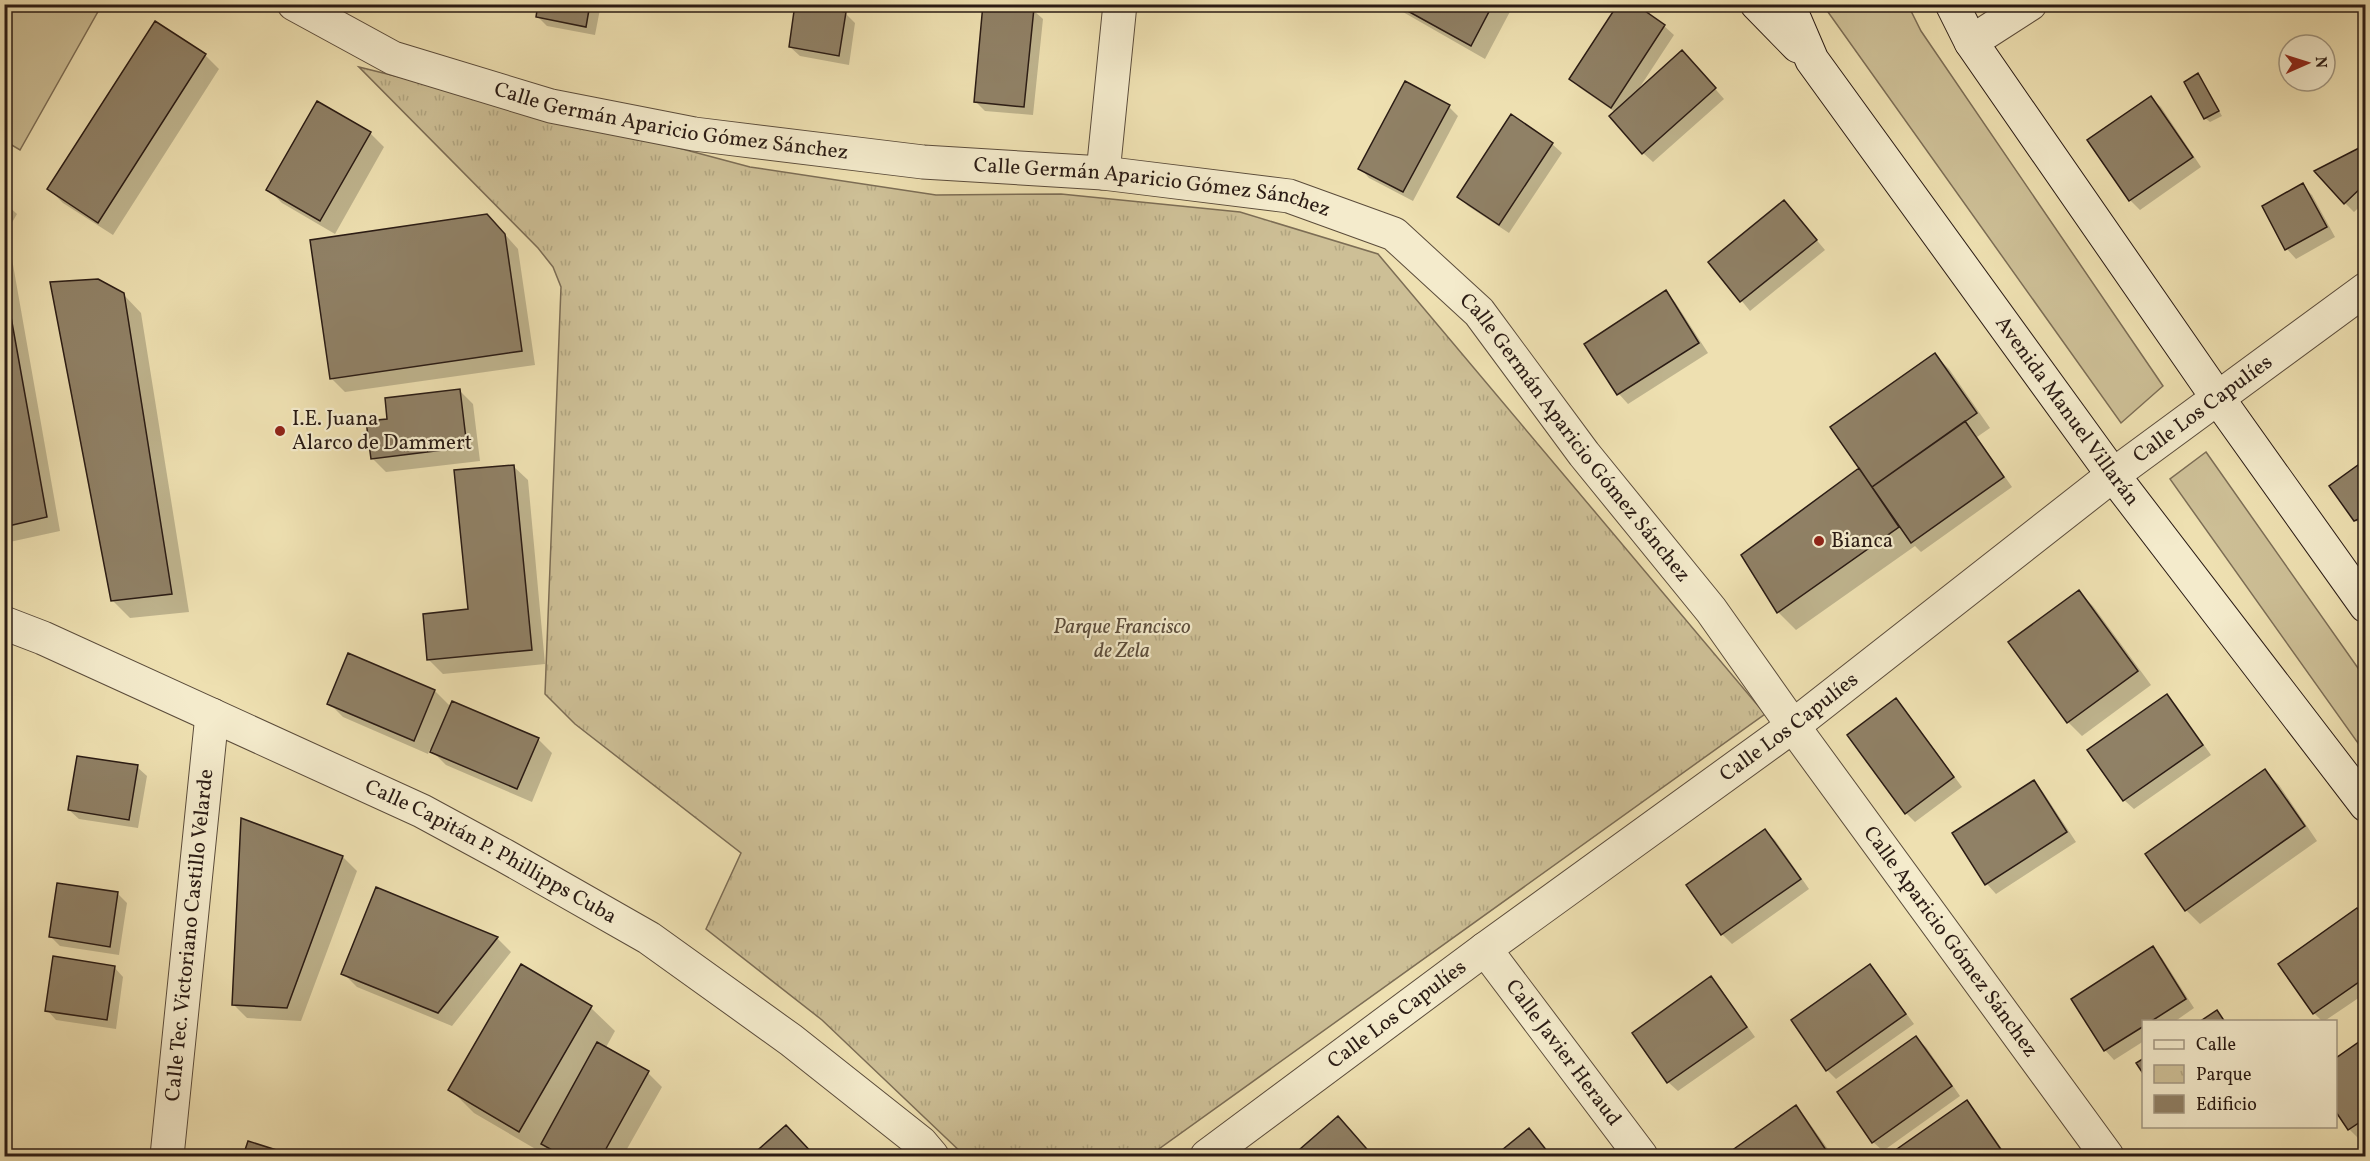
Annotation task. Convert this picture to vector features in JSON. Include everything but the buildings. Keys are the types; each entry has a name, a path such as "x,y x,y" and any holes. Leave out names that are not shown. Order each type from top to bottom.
{"street":[{"name":"Calle Germán Aparicio Gómez Sánchez","path":"294,4 393,58 551,106 694,134 922,162 1103,173 1288,196 1394,234 1479,312 1584,454 1711,610 1793,726"},
{"path":"1103,173 1120,4"},
{"path":"1757,4 1812,60"},
{"name":"Avenida Manuel Villarán","path":"1788,4 1812,60 2113,475 2366,805"},
{"path":"1952,4 1971,42 2217,397 2366,606"},
{"path":"1971,42 2030,4"},
{"name":"Calle Los Capulíes","path":"1207,1156 1793,726 2113,475 2366,289"},
{"name":"Calle Capitán P. Phillipps Cuba","path":"4,623 43,638 422,811 649,938 791,1040 921,1143 932,1156"},
{"name":"Calle Tec. Victoriano Castillo Velarde","path":"167,1156 212,715"},
{"name":"Calle Aparicio Gómez Sánchez","path":"1793,726 2107,1156"},
{"name":"Calle Javier Heraud","path":"1485,950 1641,1156"}],"green space":[{"path":"94,4 100,8 20,150 5,141 5,5"},
{"path":"1823,5 1908,5 1921,31 2163,386 2121,423"},
{"name":"Parque Francisco de Zela","path":"359,67 750,167 936,195 1061,194 1240,212 1378,254 1765,714 1149,1156 965,1156 822,1020 706,929 741,853 575,724 545,694 561,287 553,267 538,248"},
{"path":"2206,452 2365,678 2365,753 2170,479"}],"place":[{"name":"I.E. Juana Alarco de Dammert","path":"280,431"},
{"name":"Bianca","path":"1819,541"}]}
